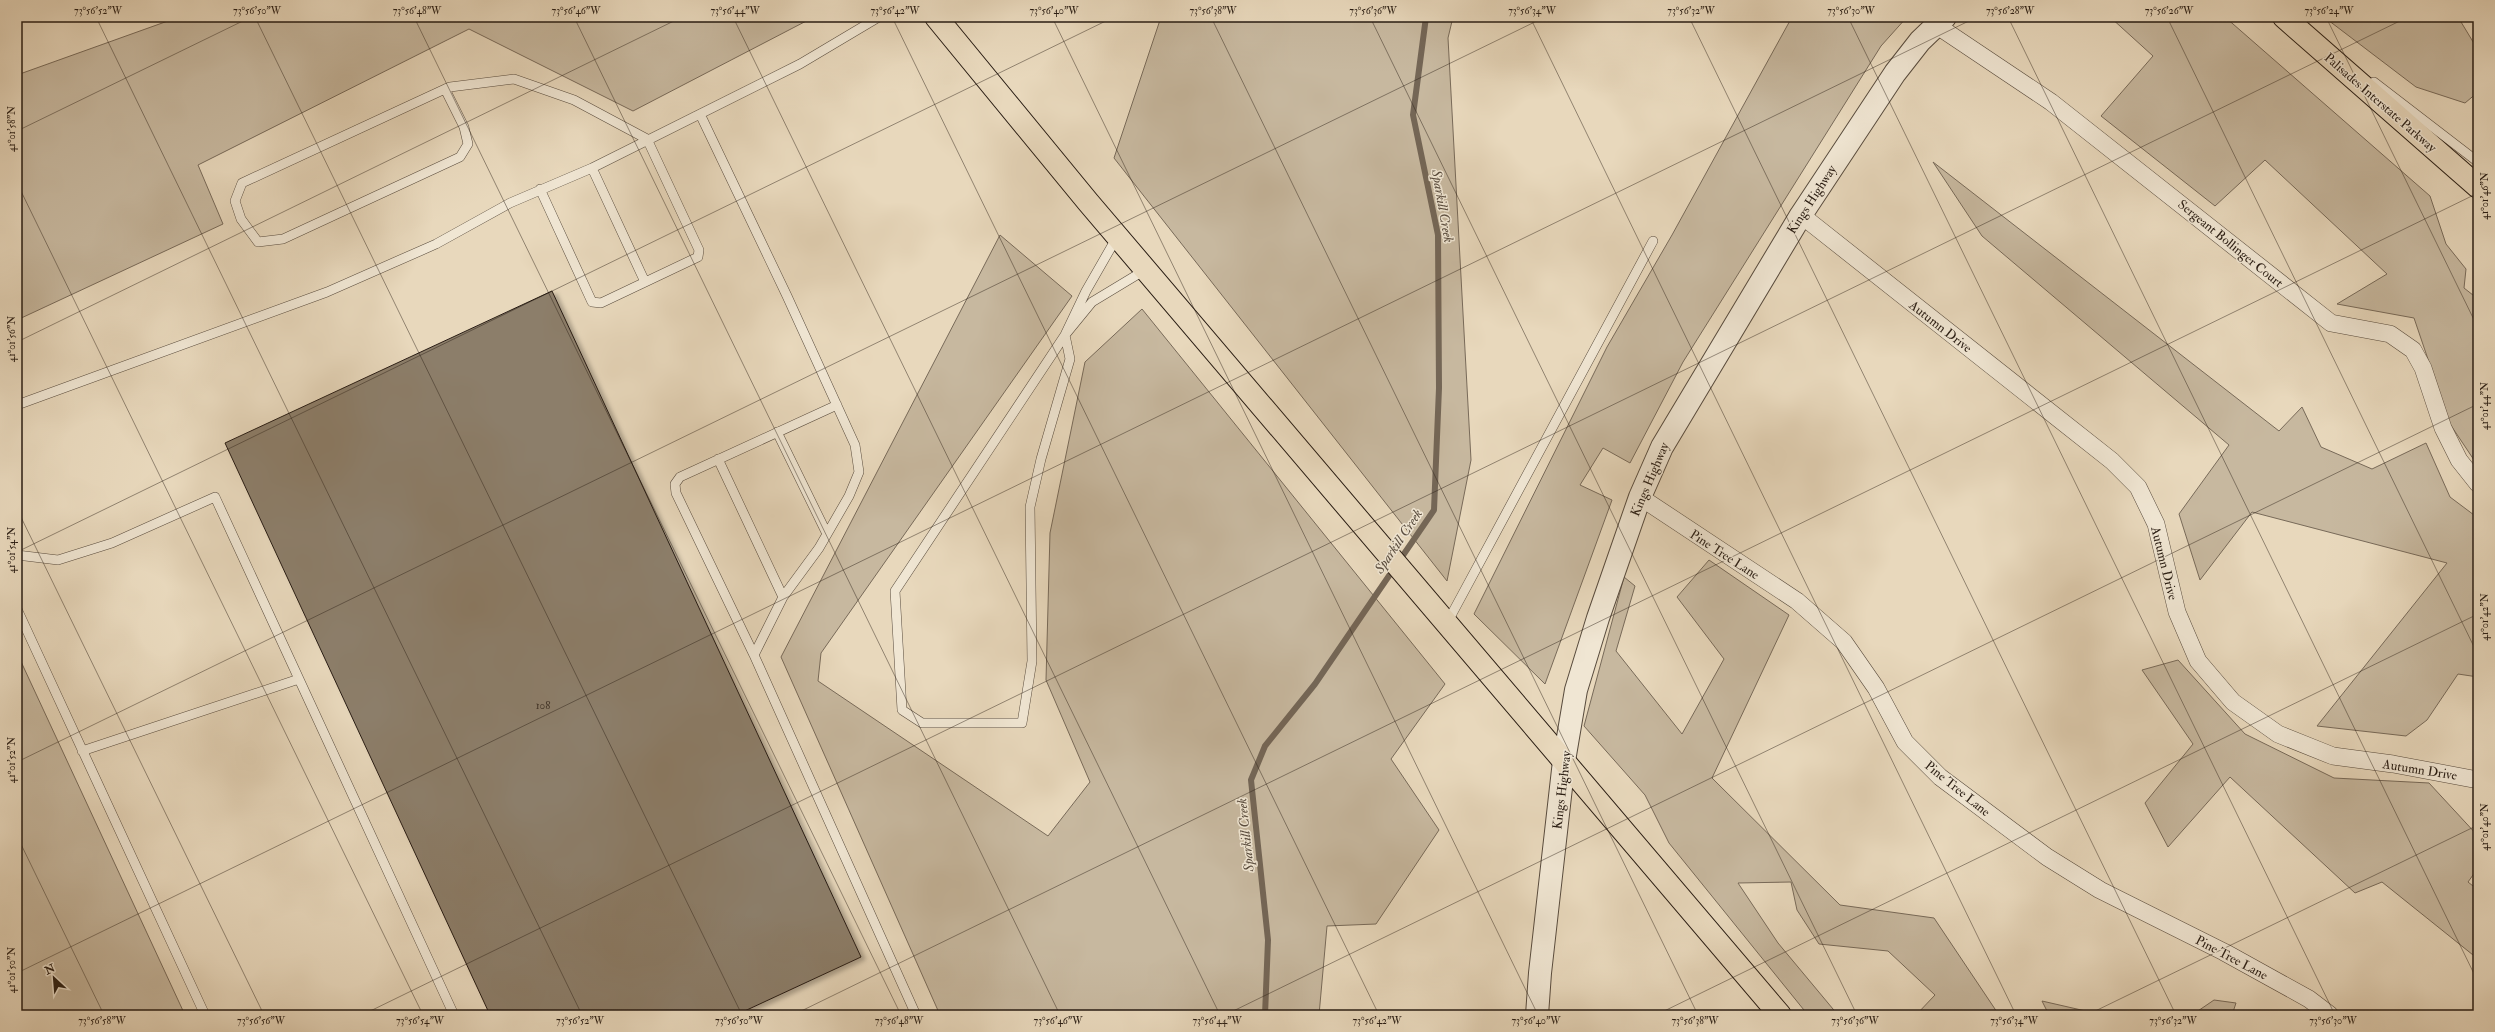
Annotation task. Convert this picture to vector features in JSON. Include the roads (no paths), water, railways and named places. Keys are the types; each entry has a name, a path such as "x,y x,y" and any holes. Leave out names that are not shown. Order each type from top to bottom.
{"main road":[{"name":"Palisades Interstate Parkway","path":"2284,17 2478,187"},
{"path":"941,19 1117,237 1780,1015"}],"street":[{"name":"Kings Highway","path":"1537,1015 1540,973 1564,761 1576,690 1598,618 1640,497 1666,441 1801,215 1895,73 1940,21"},
{"name":"Sergeant Bollinger Court","path":"1940,21 2051,102 2331,323 2364,331 2390,334 2413,350 2423,368 2449,441 2459,460 2478,484"},
{"name":"Autumn Drive","path":"1801,215 2112,461 2138,487 2156,524 2177,612 2198,661 2233,702 2278,734 2333,756 2394,764 2478,780"},
{"name":"Pine Tree Lane","path":"1640,497 1797,601 1844,642 1876,688 1905,742 1940,777 2048,857 2100,890 2224,952 2309,999 2330,1015"}],"lane":[{"path":"17,405 327,292 436,244 540,189 592,168 800,64 879,17"},
{"path":"2288,17 2478,162"},
{"path":"445,89 464,127 468,144 460,157 283,239 258,242 241,220 235,201 242,183 445,89 514,79 574,100 647,140 698,250 698,257 601,303 592,302 540,189"},
{"path":"700,114 855,445 859,472 849,496 827,534 783,596 754,655"},
{"path":"592,168 645,282"},
{"path":"1117,237 1086,291 1065,335 1070,359 1041,459 1030,507 1032,661 1022,723 922,723 902,710 895,592 1065,335 1092,302 1145,270"},
{"path":"1446,624 1653,240"},
{"path":"837,405 680,477 675,484 676,493 754,655 916,1015"},
{"path":"777,432 827,534"},
{"path":"718,459 783,596"},
{"path":"17,555 58,560 112,543 215,497 454,1015"},
{"path":"17,610 205,1015"},
{"path":"82,751 299,679"}],"waterway":[{"name":"Sparkill Creek","path":"1265,1015 1268,940 1251,780 1265,746 1315,684 1434,510 1439,388 1438,235 1413,115 1426,17"}]}
